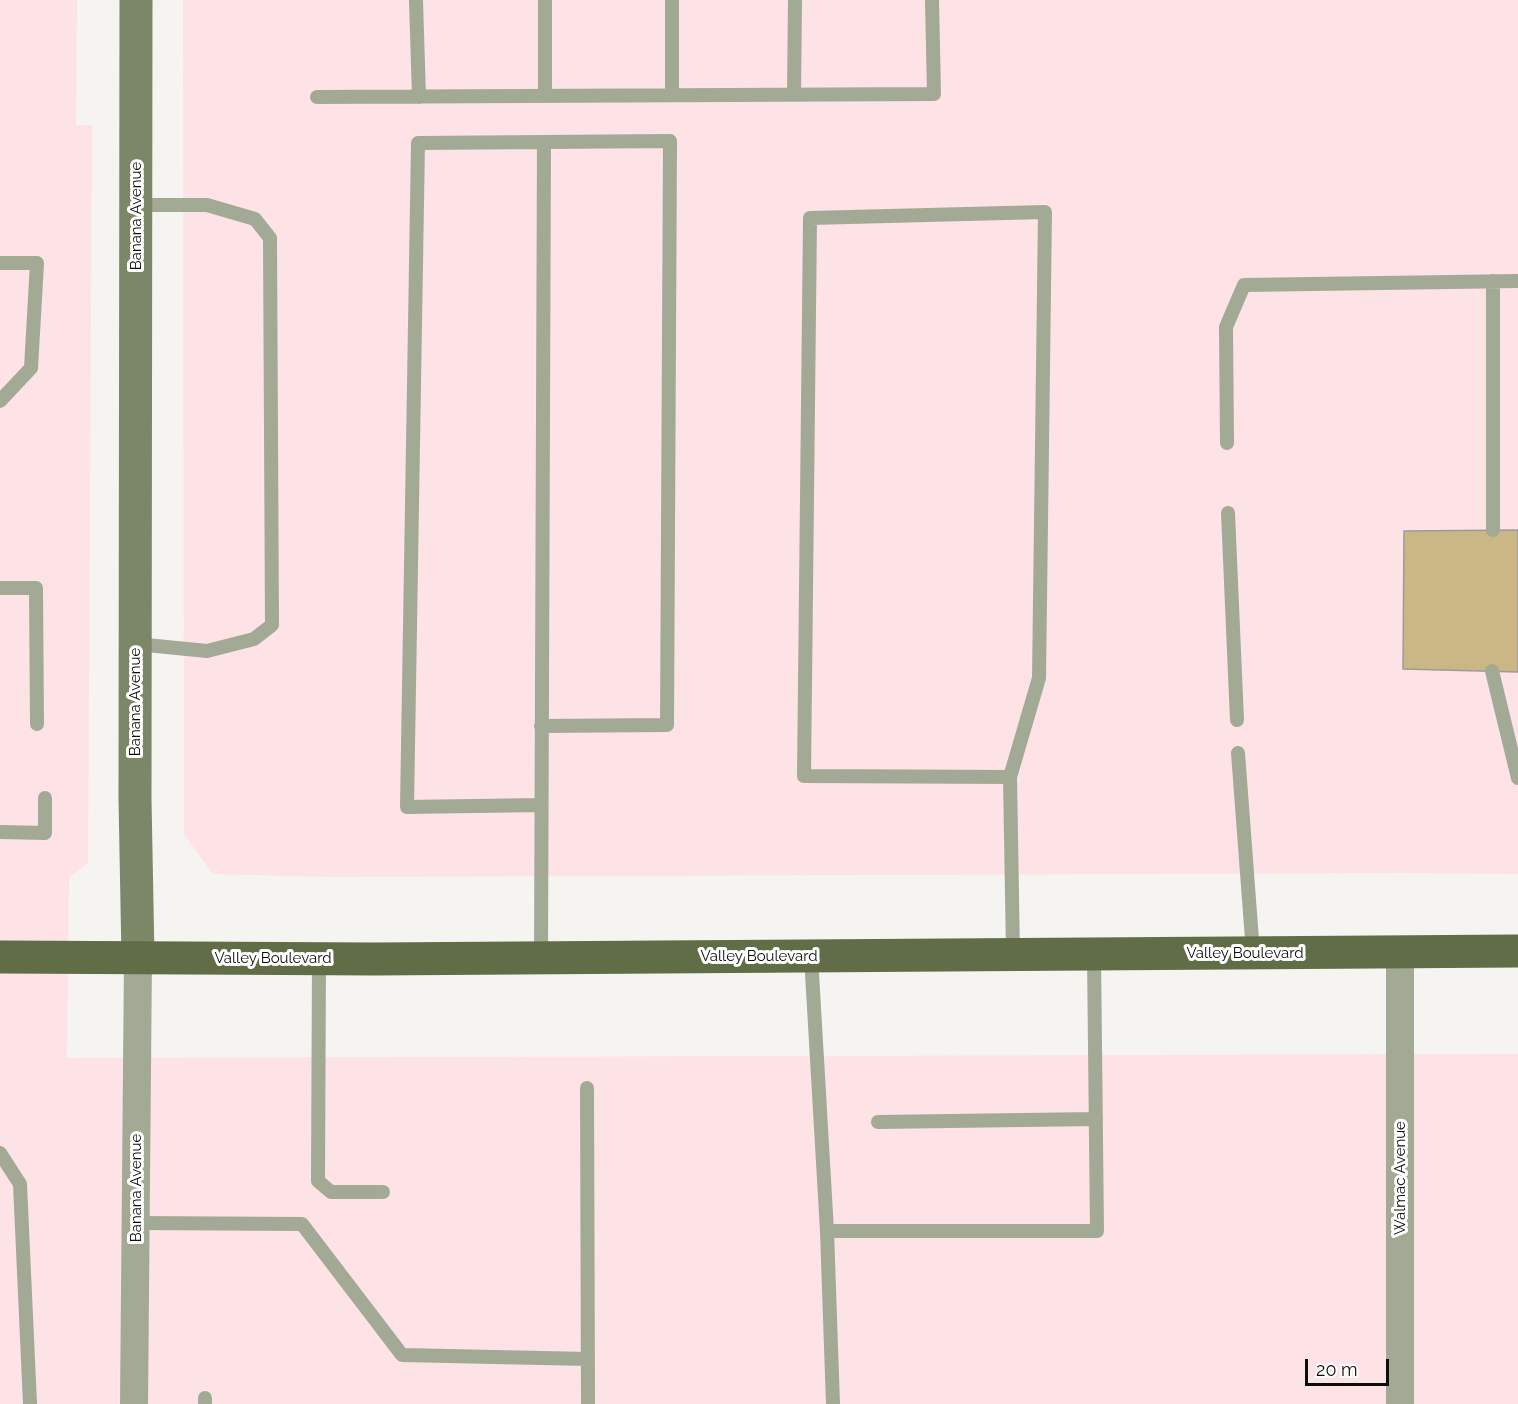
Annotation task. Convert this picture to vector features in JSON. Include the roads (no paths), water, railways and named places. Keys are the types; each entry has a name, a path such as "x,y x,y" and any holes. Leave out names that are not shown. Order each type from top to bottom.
{"main road":[{"name":"Valley Boulevard","path":"0,957 319,958 1518,951"}],"street":[{"name":"Banana Avenue","path":"134,1404 138,957 135,644 135,0"},
{"name":"Walmac Avenue","path":"1400,952 1400,1404"}],"lane":[{"path":"416,0 419,97"},
{"path":"545,0 545,96"},
{"path":"672,0 672,95"},
{"path":"794,95 795,0"},
{"path":"317,97 934,94 933,0"},
{"path":"541,726 667,724 670,141 418,143 407,807 541,806"},
{"path":"541,957 544,143"},
{"path":"135,205 207,205 255,219 270,238 272,625 254,639 207,651 135,644"},
{"path":"1010,777 804,776 810,218 1046,212 1039,678 1010,777 1013,954"},
{"path":"0,263 37,263 31,368 0,401"},
{"path":"1493,281 1493,530"},
{"path":"1227,443 1226,327 1244,285 1518,281"},
{"path":"1228,513 1237,720"},
{"path":"0,588 36,588 37,724"},
{"path":"1492,671 1518,778"},
{"path":"1238,753 1253,953"},
{"path":"0,832 45,833 45,798"},
{"path":"826,1232 1097,1232 1094,954"},
{"path":"811,956 833,1404"},
{"path":"319,958 318,1181 331,1192 383,1192"},
{"path":"587,1088 588,1404"},
{"path":"878,1122 1096,1119"},
{"path":"0,1153 20,1184 30,1404"},
{"path":"135,1223 302,1224 402,1356 588,1359"}]}
